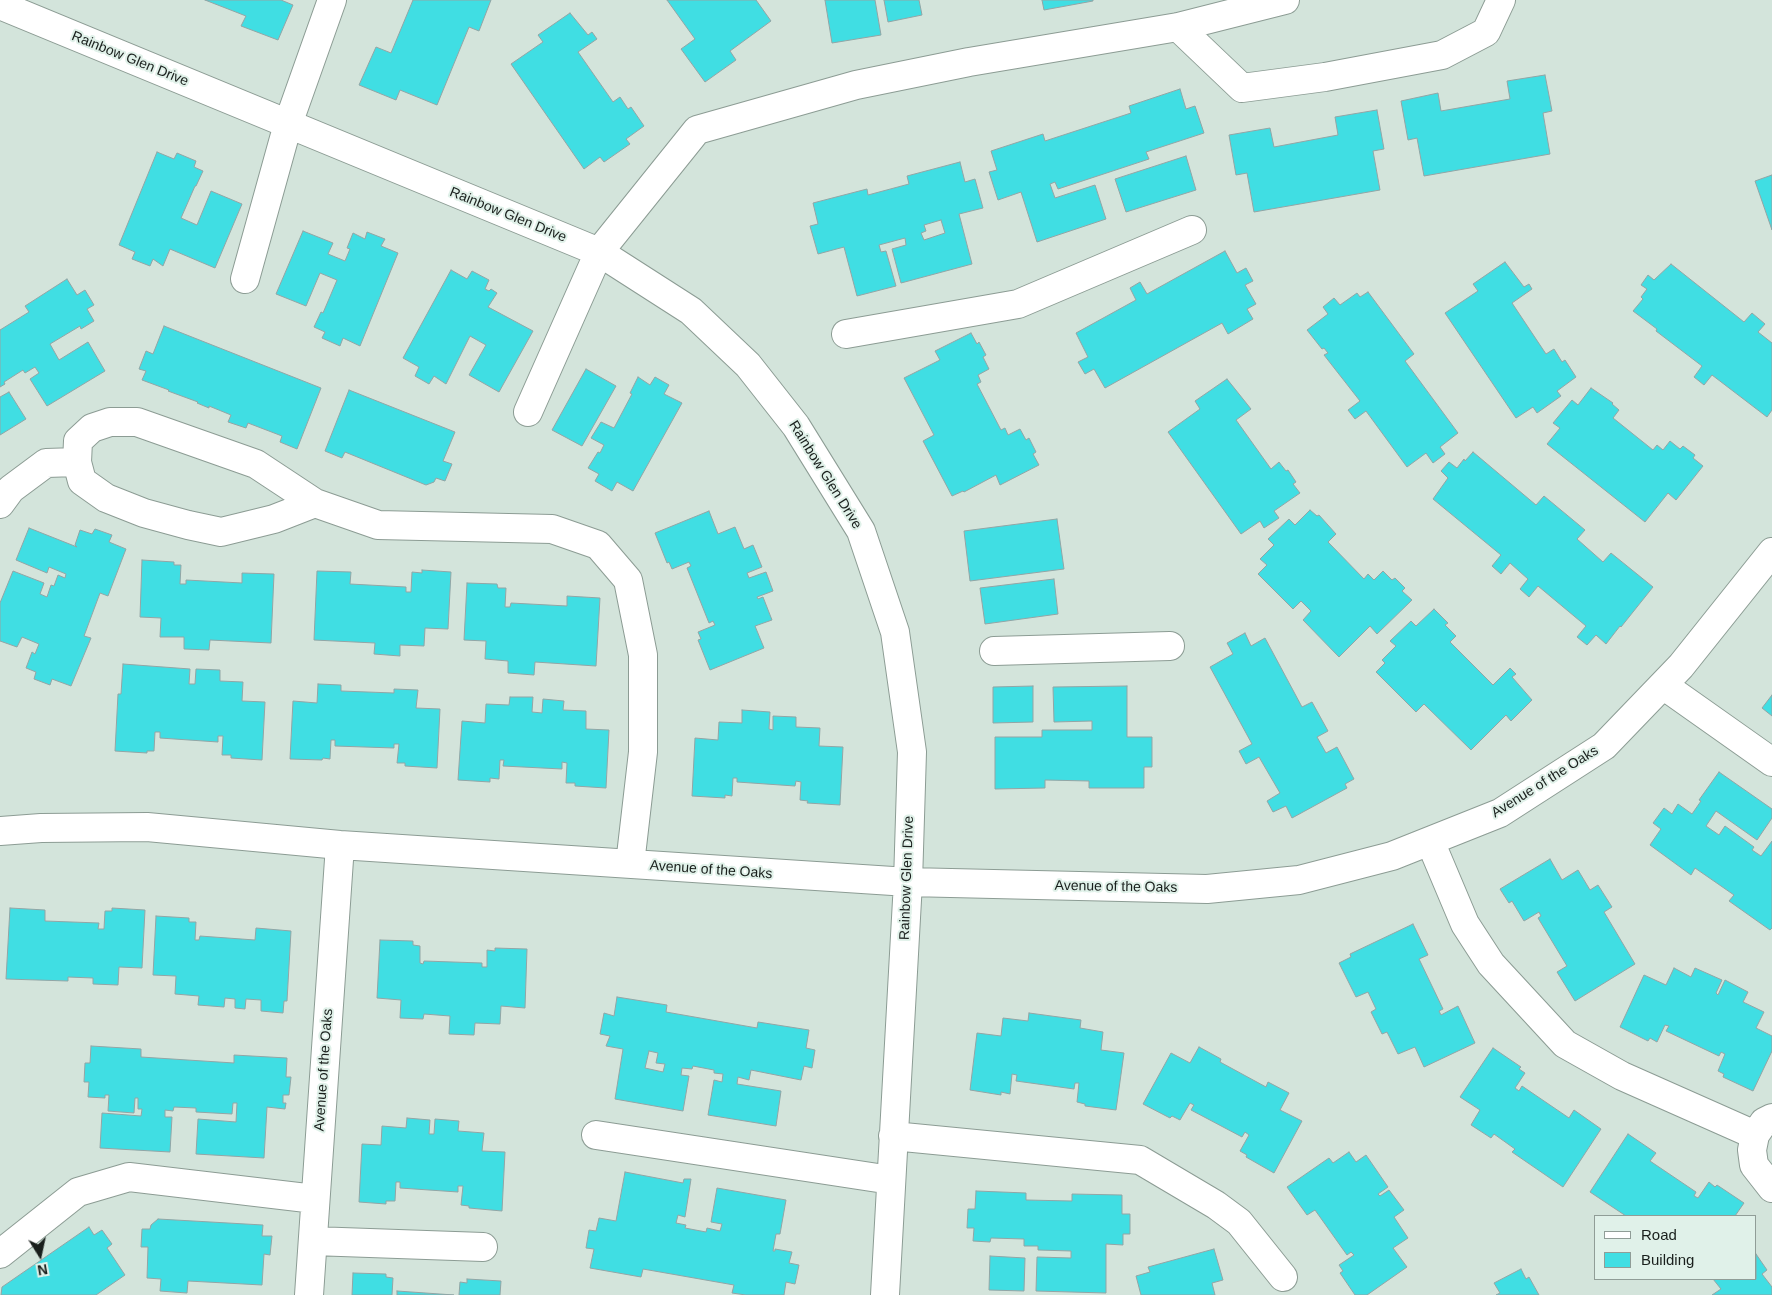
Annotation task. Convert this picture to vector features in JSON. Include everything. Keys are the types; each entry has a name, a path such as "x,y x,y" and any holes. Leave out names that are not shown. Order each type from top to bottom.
{"street":[{"path":"245,279 288,124 332,0"},
{"path":"528,412 599,252 697,130 856,85 969,62 1178,27 1285,0"},
{"path":"1178,27 1242,88 1324,77 1442,55 1486,32 1501,0"},
{"name":"Rainbow Glen Drive","path":"0,5 599,252 691,311 748,365 796,426 861,531 895,632 912,752 908,882 885,1295"},
{"path":"846,334 1018,304 1192,230"},
{"path":"315,503 274,518 221,532 188,525 144,513 106,498 82,481 77,462 78,441 92,428 110,422 136,422 256,464 315,503 378,526 552,529 598,545 628,580 643,655 643,752 630,864"},
{"path":"0,504 11,489 46,463 77,462"},
{"name":"Avenue of the Oaks","path":"0,831 41,828 147,827 340,845 908,882 1207,889 1299,880 1392,856 1500,813 1604,746 1681,666 1772,552"},
{"path":"994,651 1170,646"},
{"path":"1662,685 1772,762"},
{"path":"1430,841 1465,924 1491,964 1565,1044 1622,1076 1764,1126 1752,1150 1754,1165 1772,1188"},
{"name":"Avenue of the Oaks","path":"309,1295 340,845"},
{"path":"596,1135 891,1180"},
{"path":"893,1136 1140,1160 1216,1205 1239,1222 1284,1277"},
{"path":"0,1254 78,1192 129,1177 316,1199"},
{"path":"313,1241 483,1247"}],"building":[{"path":"205,0 281,0 293,5 278,40 241,26 246,16"},
{"path":"413,0 491,0 479,31 469,27 437,105 400,90 396,100 359,85 376,47 391,53"},
{"path":"667,0 756,0 771,21 730,51 736,60 705,82 681,49 695,39"},
{"path":"825,0 875,0 881,35 832,43"},
{"path":"884,0 919,0 922,15 888,22"},
{"path":"1042,0 1093,0 1093,1 1044,10"},
{"path":"570,13 588,35 592,32 597,39 578,52 613,102 620,97 628,109 631,107 644,126 626,139 630,144 604,162 600,157 584,169 511,64 543,42 538,35"},
{"path":"1545,75 1552,111 1543,113 1550,154 1424,176 1417,138 1408,140 1401,101 1438,93 1441,111 1510,99 1507,81"},
{"path":"1180,89 1186,109 1195,106 1204,133 1146,152 1149,159 1058,189 1055,182 1050,184 1055,198 1095,185 1106,219 1037,242 1021,192 998,200 989,172 997,170 991,151 1043,134 1045,141 1131,113 1129,106"},
{"path":"1377,110 1384,149 1373,151 1380,190 1254,212 1247,173 1236,175 1229,135 1270,128 1274,147 1338,135 1335,117"},
{"path":"157,152 174,159 177,153 196,161 194,167 203,171 181,218 197,225 211,191 242,204 215,268 170,249 163,266 153,259 150,266 132,259 135,252 119,245"},
{"path":"1186,156 1196,190 1126,212 1115,179"},
{"path":"960,162 965,182 975,179 983,208 959,214 972,264 901,283 892,249 906,245 905,238 879,245 881,252 886,251 896,286 857,296 844,247 818,254 810,226 818,224 813,203 867,189 868,195 909,184 907,176","holes":["941,220 945,233 924,240 921,233 926,231 924,225"]},
{"path":"1772,175 1772,230 1755,181"},
{"path":"303,231 333,243 328,254 345,261 350,249 347,248 353,233 365,239 367,232 385,239 381,246 398,253 360,346 343,338 340,346 322,338 325,332 314,327 321,312 323,313 337,280 320,273 306,306 276,294"},
{"path":"1225,251 1237,273 1246,268 1253,281 1245,285 1256,304 1247,309 1253,319 1228,334 1222,323 1105,388 1094,369 1085,374 1078,362 1088,357 1076,333 1136,300 1130,288 1140,282 1147,294"},
{"path":"1505,262 1524,287 1529,284 1532,289 1512,303 1546,354 1554,349 1562,362 1565,360 1576,377 1557,391 1561,396 1537,413 1533,407 1516,418 1445,313 1478,291 1473,284"},
{"path":"1671,264 1744,322 1752,313 1765,324 1758,332 1772,343 1772,410 1767,417 1712,375 1704,385 1694,377 1702,366 1633,311 1643,299 1641,297 1647,289 1641,285 1648,275 1654,280"},
{"path":"451,270 467,279 472,271 489,280 485,289 489,291 491,289 497,293 488,307 533,331 499,392 469,375 486,345 470,336 446,384 434,376 429,384 415,376 419,367 403,358"},
{"path":"67,279 77,295 85,290 94,305 87,309 94,321 81,329 80,326 50,344 59,360 88,342 105,371 47,406 30,379 39,373 35,367 25,373 23,370 4,382 5,384 0,387 0,330 29,312 25,306"},
{"path":"1368,292 1414,354 1405,361 1458,433 1440,447 1445,454 1433,463 1426,453 1407,467 1366,411 1355,419 1348,410 1360,401 1324,355 1328,353 1324,348 1322,349 1307,330 1328,314 1323,307 1334,298 1340,305 1357,293 1360,297"},
{"path":"164,326 321,388 297,449 280,442 282,436 248,423 246,428 228,422 231,415 209,406 209,408 142,380 146,371 139,369 146,351 153,354"},
{"path":"971,333 977,344 979,342 986,355 983,357 989,369 978,375 981,382 977,384 1001,430 1005,428 1008,435 1020,429 1026,440 1029,438 1036,452 1033,454 1039,465 1000,485 996,475 964,492 952,496 923,441 934,435 904,378 940,360 935,351"},
{"path":"586,369 616,386 582,446 552,430"},
{"path":"638,377 650,385 655,377 669,385 664,394 682,403 633,491 617,482 612,491 595,481 599,474 588,468 604,445 591,438 601,422 614,428 632,394 630,393"},
{"path":"1227,379 1251,409 1236,420 1271,469 1279,462 1286,471 1288,470 1296,482 1293,484 1300,493 1274,511 1279,518 1264,528 1260,521 1241,534 1168,432 1200,409 1195,401"},
{"path":"1591,388 1613,403 1619,410 1613,418 1653,450 1657,445 1663,450 1670,441 1680,449 1683,446 1695,455 1693,458 1703,466 1676,500 1668,493 1645,522 1547,444 1560,428 1553,423 1572,400 1578,405"},
{"path":"349,390 455,432 443,461 452,464 445,481 436,478 434,482 426,485 345,452 342,458 325,451"},
{"path":"9,392 26,419 0,435 0,397"},
{"path":"1473,452 1536,505 1544,496 1585,530 1577,539 1603,562 1611,553 1653,587 1606,644 1596,635 1587,645 1577,637 1586,626 1538,586 1529,597 1520,589 1528,579 1510,563 1501,574 1492,566 1501,555 1433,499 1448,478 1441,471 1449,462 1457,468"},
{"path":"1310,510 1317,516 1319,515 1336,534 1328,542 1364,579 1368,574 1374,580 1383,571 1392,580 1395,578 1405,588 1402,591 1412,600 1377,634 1370,626 1339,657 1303,620 1311,611 1301,601 1293,609 1258,574 1267,565 1260,559 1274,545 1268,539 1289,519 1295,525"},
{"path":"709,511 718,534 735,527 744,549 753,545 762,567 747,573 749,578 766,572 773,591 757,597 758,599 763,597 772,620 755,626 764,648 710,670 698,640 701,639 698,632 715,625 713,621 709,623 687,568 691,566 689,562 672,569 669,562 667,563 655,533"},
{"path":"1057,519 1064,569 970,581 964,531"},
{"path":"29,528 77,547 75,545 80,530 92,534 95,529 112,535 109,542 126,549 108,596 100,593 84,636 91,638 71,686 52,679 50,685 34,679 36,672 26,668 32,652 35,654 39,644 22,637 17,647 0,641 0,603 13,571 44,583 40,594 47,597 51,585 54,586 58,575 65,578 66,574 49,567 47,573 16,560"},
{"path":"142,560 174,562 174,565 181,565 180,584 186,584 186,580 242,583 242,573 274,574 271,643 210,640 209,650 184,649 184,637 160,637 161,618 140,617"},
{"path":"422,570 451,572 448,629 425,628 424,646 400,645 400,656 374,654 375,643 314,640 317,571 351,572 350,584 406,587 406,592 411,592 412,572 422,573"},
{"path":"1054,579 1058,614 985,624 980,588"},
{"path":"467,583 497,584 498,588 506,588 505,607 510,607 511,603 567,606 567,596 600,598 596,666 535,662 534,675 508,673 508,661 485,659 486,641 464,640"},
{"path":"1434,609 1448,623 1445,625 1456,636 1450,642 1493,685 1510,668 1516,674 1512,677 1532,700 1511,721 1506,715 1471,750 1424,704 1416,712 1376,672 1385,663 1382,660 1396,646 1390,641 1411,621 1416,626"},
{"path":"1245,633 1251,646 1265,638 1302,707 1312,702 1328,731 1317,737 1326,753 1337,747 1354,779 1345,784 1347,788 1292,818 1286,806 1273,812 1267,801 1280,793 1259,757 1246,764 1239,751 1252,744 1210,667 1233,654 1227,643"},
{"path":"123,664 190,669 189,684 195,684 196,669 220,670 220,681 243,682 242,701 265,702 262,760 231,758 231,755 222,755 223,736 218,736 218,742 160,738 160,732 155,732 154,751 147,751 147,753 115,751 118,694 121,694"},
{"path":"318,684 341,685 341,691 394,693 394,689 418,690 416,708 440,709 437,768 405,766 405,763 397,763 399,744 394,744 394,748 335,746 335,740 331,740 330,759 290,759 293,701 317,703"},
{"path":"1033,686 1033,722 993,723 993,687"},
{"path":"1127,686 1127,737 1152,737 1152,767 1144,767 1144,788 1089,788 1089,781 1045,780 1045,788 995,789 995,737 1042,737 1042,730 1092,730 1092,721 1054,722 1053,687"},
{"path":"1772,695 1772,716 1762,708"},
{"path":"510,697 533,697 532,712 542,713 543,699 564,701 563,710 586,711 586,729 609,730 606,788 575,786 575,783 566,783 567,763 562,762 562,769 503,766 504,760 500,760 499,779 490,778 490,782 458,780 462,721 485,723 486,704 509,705"},
{"path":"742,710 770,712 769,729 773,730 773,716 796,717 796,727 820,728 819,746 843,747 840,805 807,803 808,801 800,800 801,782 796,781 795,786 737,782 737,778 733,778 732,796 725,795 725,798 692,796 695,738 718,740 719,722 742,723"},
{"path":"1719,772 1772,809 1772,818 1757,840 1716,811 1706,826 1719,835 1725,826 1754,847 1752,850 1761,856 1772,841 1772,928 1770,930 1729,901 1734,895 1695,868 1691,875 1650,845 1661,829 1653,823 1664,808 1672,814 1678,804 1692,814 1701,801 1699,800"},
{"path":"1550,859 1562,880 1578,870 1590,890 1598,885 1612,907 1604,912 1635,964 1575,1001 1557,972 1567,966 1538,918 1541,916 1539,912 1524,921 1512,901 1509,903 1500,889"},
{"path":"10,908 45,910 45,921 99,923 98,929 104,929 105,911 112,911 112,908 145,910 142,968 119,967 118,985 93,984 93,978 68,977 68,981 6,979"},
{"path":"156,916 189,918 189,922 196,922 195,940 199,940 200,936 255,940 256,928 291,931 287,1001 284,1001 283,1013 261,1011 261,1000 246,999 245,1009 235,1008 235,999 225,998 224,1007 198,1005 199,996 175,994 176,976 153,975"},
{"path":"1413,924 1428,955 1419,959 1443,1009 1439,1011 1441,1015 1458,1006 1475,1043 1424,1067 1415,1047 1398,1054 1387,1032 1382,1034 1371,1012 1376,1009 1368,992 1356,997 1339,963 1351,957 1350,954"},
{"path":"380,940 413,941 413,945 420,946 420,963 423,964 424,961 482,963 482,967 487,967 487,950 495,951 495,948 527,949 525,1008 501,1006 500,1024 475,1023 474,1035 449,1034 450,1016 424,1014 423,1019 400,1018 401,1000 377,998"},
{"path":"1674,968 1691,977 1695,968 1722,980 1716,993 1718,995 1725,980 1748,992 1743,1002 1764,1012 1756,1028 1772,1036 1772,1051 1753,1091 1723,1077 1724,1074 1718,1071 1725,1054 1721,1052 1719,1056 1666,1031 1669,1026 1665,1025 1657,1042 1650,1038 1648,1041 1620,1027 1644,975 1666,985"},
{"path":"617,997 667,1005 666,1012 757,1028 758,1022 809,1030 806,1048 815,1050 812,1068 804,1066 801,1080 751,1070 749,1080 738,1077 737,1084 781,1091 776,1126 708,1115 714,1080 722,1082 723,1074 714,1073 714,1070 693,1066 692,1069 682,1068 681,1075 689,1076 683,1111 615,1099 623,1049 606,1046 610,1036 600,1034 604,1013 614,1016","holes":["649,1051 658,1053 656,1063 665,1064 663,1072 645,1068"]},
{"path":"1029,1013 1081,1020 1080,1028 1103,1032 1101,1050 1124,1053 1116,1110 1085,1106 1085,1104 1077,1102 1079,1083 1075,1083 1074,1089 1016,1081 1017,1075 1012,1074 1010,1094 1001,1092 1001,1095 970,1090 977,1033 1001,1036 1003,1018 1028,1021"},
{"path":"91,1046 141,1049 141,1057 234,1063 234,1055 287,1058 286,1077 291,1077 289,1095 283,1095 283,1103 286,1103 285,1109 267,1107 264,1158 196,1154 198,1119 236,1122 237,1103 233,1103 232,1114 196,1112 196,1108 174,1107 173,1111 165,1110 165,1117 172,1117 170,1152 100,1148 102,1113 141,1116 142,1109 138,1109 138,1098 135,1098 134,1113 108,1111 109,1095 105,1095 105,1098 88,1097 89,1082 84,1082 85,1063 90,1063"},
{"path":"1199,1047 1221,1059 1220,1062 1266,1087 1268,1082 1289,1093 1280,1110 1302,1121 1274,1173 1246,1157 1247,1155 1240,1151 1249,1135 1245,1132 1242,1137 1191,1110 1194,1105 1190,1103 1180,1120 1172,1116 1170,1118 1143,1104 1171,1053 1190,1063"},
{"path":"1493,1048 1521,1067 1519,1069 1525,1073 1515,1088 1519,1091 1522,1086 1569,1118 1574,1110 1601,1129 1563,1187 1512,1152 1515,1149 1494,1134 1491,1138 1471,1125 1480,1110 1460,1097"},
{"path":"407,1118 430,1120 429,1134 434,1134 435,1119 459,1121 458,1131 484,1133 482,1151 505,1152 502,1211 469,1208 469,1206 461,1205 463,1186 458,1186 458,1192 400,1188 400,1182 396,1182 395,1201 386,1201 386,1204 359,1202 362,1144 381,1145 382,1126 406,1128"},
{"path":"1628,1134 1656,1153 1650,1161 1696,1192 1694,1196 1698,1198 1709,1182 1715,1187 1717,1185 1744,1203 1736,1215 1624,1215 1590,1192"},
{"path":"1349,1152 1356,1162 1366,1155 1388,1187 1378,1194 1380,1196 1389,1190 1404,1210 1394,1217 1408,1238 1393,1248 1407,1267 1367,1295 1355,1295 1340,1273 1343,1271 1339,1265 1354,1255 1351,1252 1347,1255 1315,1210 1307,1215 1287,1187 1329,1158 1333,1163"},
{"path":"625,1172 683,1183 684,1179 691,1179 685,1217 678,1215 676,1223 686,1225 685,1228 706,1232 707,1228 720,1231 722,1224 711,1222 717,1188 786,1200 780,1234 776,1234 773,1251 775,1249 792,1252 789,1263 799,1265 795,1284 786,1282 784,1295 746,1295 732,1293 734,1285 643,1269 641,1277 590,1268 594,1249 586,1248 589,1230 596,1231 599,1218 616,1221"},
{"path":"976,1191 1026,1193 1026,1200 1072,1201 1072,1194 1122,1195 1122,1214 1130,1214 1130,1234 1123,1234 1123,1245 1106,1244 1106,1293 1036,1291 1037,1257 1071,1258 1071,1251 1038,1250 1038,1246 1024,1246 1024,1239 991,1238 990,1242 973,1241 974,1228 967,1228 968,1209 975,1209"},
{"path":"158,1219 263,1225 262,1236 272,1236 270,1255 264,1254 262,1285 188,1281 187,1293 160,1291 161,1279 147,1278 148,1247 141,1247 142,1229 150,1229 151,1225"},
{"path":"89,1227 94,1235 102,1230 112,1244 107,1248 125,1275 96,1295 1,1295 2,1287"},
{"path":"1214,1249 1223,1280 1212,1283 1215,1295 1141,1295 1136,1276 1150,1272 1148,1267"},
{"path":"1757,1255 1767,1270 1762,1274 1772,1287 1772,1295 1712,1295 1721,1289 1714,1280 1757,1280"},
{"path":"990,1256 1025,1258 1024,1291 989,1290"},
{"path":"1521,1269 1526,1279 1529,1277 1539,1295 1496,1295 1500,1293 1494,1283"},
{"path":"353,1273 386,1274 386,1277 393,1278 392,1295 352,1295"},
{"path":"467,1279 501,1281 500,1295 459,1295 460,1282 467,1283"},
{"path":"397,1291 454,1295 397,1295"}]}
